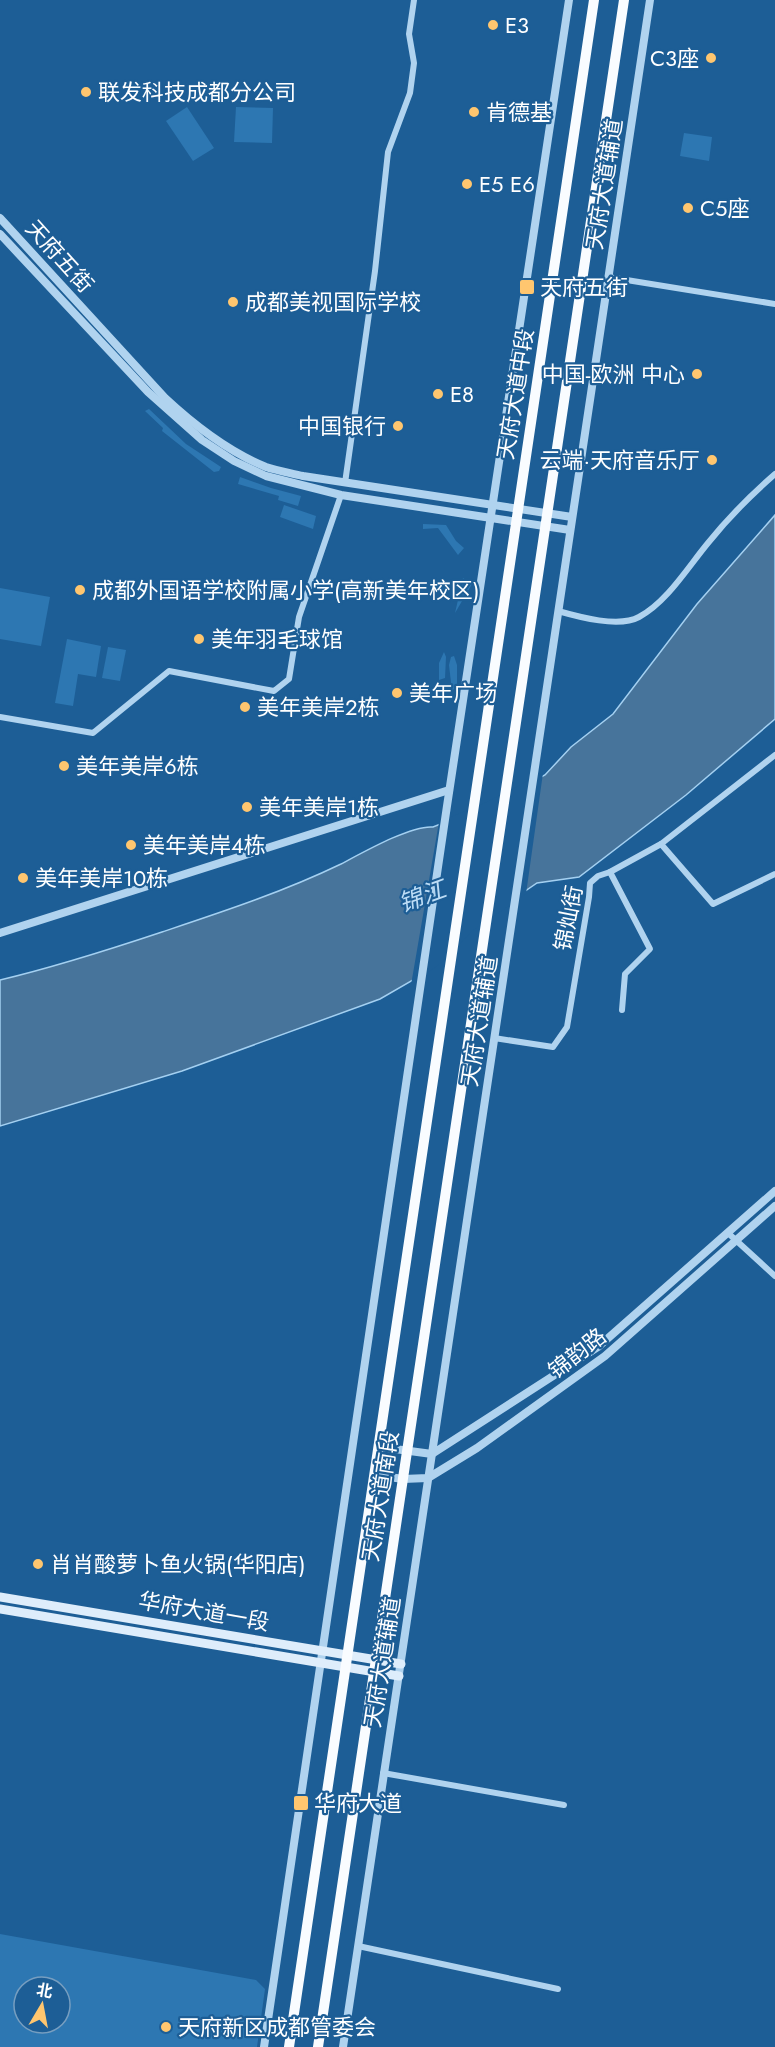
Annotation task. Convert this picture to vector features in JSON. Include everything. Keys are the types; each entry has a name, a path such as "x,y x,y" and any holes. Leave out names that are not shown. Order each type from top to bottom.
{"main road":[{"name":"天府大道中段","path":"475,794 594,0"},
{"path":"545,526 624,0"},
{"name":"天府大道南段","path":"318,2047 545,526"},
{"name":"天府大道南段","path":"290,2047 475,794"},
{"name":"华府大道一段","path":"0,1597 400,1664"},
{"path":"0,1609 399,1676"}],"street":[{"path":"345,483 369,317 388,152 410,93 414,63 409,34 414,0"},
{"path":"264,2047 447,806 569,0"},
{"name":"天府大道辅道","path":"343,2047 650,0"},
{"name":"天府五街","path":"0,218 165,398 186,417 228,446 267,467 345,483 572,517"},
{"name":"天府五街","path":"0,234 148,392 202,440 234,460 266,476 341,495 570,530"},
{"path":"608,277 775,303"},
{"path":"558,611 598,621 612,622 638,618 680,580 709,541 752,494 775,474"},
{"path":"0,717 93,733 169,671 274,691 289,679 299,617 341,495"},
{"name":"锦灿街","path":"494,1038 553,1047 567,1027 590,883 598,876 610,872 661,844 775,755"},
{"path":"0,933 450,790"},
{"path":"661,844 713,904 775,874"},
{"path":"610,872 650,950 624,974 622,1010"},
{"name":"锦韵路","path":"432,1454 598,1347 775,1191"},
{"name":"锦韵路","path":"376,1475 403,1479 428,1478 477,1448 581,1375 775,1206"},
{"path":"728,1233 775,1276"},
{"path":"380,1447 432,1454"},
{"path":"383,1773 564,1805"},
{"path":"358,1946 558,1989"}],"shaded area":[{"path":"187,107 214,148 193,161 166,121"},
{"path":"236,107 273,108 272,143 234,142"},
{"path":"684,133 712,137 709,161 680,156"},
{"path":"149,409 186,444 221,467 219,471 214,472 162,431 163,428 145,411"},
{"path":"240,477 301,496 298,506 278,500 279,496 238,484"},
{"path":"284,505 316,516 313,529 280,517"},
{"path":"423,524 446,525 456,541 464,548 458,555 438,528 423,529"},
{"path":"463,578 472,584 455,613"},
{"path":"0,588 50,597 41,646 0,639"},
{"path":"67,639 101,646 96,677 78,674 73,706 55,703"},
{"path":"108,647 126,650 120,681 102,678"},
{"path":"444,652 446,657 445,678 439,680 439,663"},
{"path":"454,656 457,665 457,686 452,691 449,665 451,657"},
{"path":"0,1934 256,1980 265,1989 257,2047 0,2047"}],"water":[{"name":"锦江","path":"775,515 775,719 686,795 579,877 537,883 470,929 420,976 380,999 182,1071 0,1126 0,980 102,952 252,901 297,884 412,830 433,827 489,805 545,775 571,747 613,714 697,604"}],"pier":[{"path":"543,773 526,894 472,931 441,963 411,985 439,822 487,802"}],"place":[{"name":"E3","path":"493,25"},
{"name":"C3座","path":"711,58"},
{"name":"联发科技成都分公司","path":"86,92"},
{"name":"肯德基","path":"474,112"},
{"name":"E5 E6","path":"467,184"},
{"name":"C5座","path":"688,208"},
{"name":"天府五街","path":"527,287"},
{"name":"成都美视国际学校","path":"233,302"},
{"name":"中国-欧洲 中心","path":"697,374"},
{"name":"E8","path":"438,394"},
{"name":"中国银行","path":"398,426"},
{"name":"云端·天府音乐厅","path":"712,460"},
{"name":"成都外国语学校附属小学(高新美年校区)","path":"80,590"},
{"name":"美年羽毛球馆","path":"199,639"},
{"name":"美年广场","path":"397,693"},
{"name":"美年美岸2栋","path":"245,707"},
{"name":"美年美岸6栋","path":"64,766"},
{"name":"美年美岸1栋","path":"247,807"},
{"name":"美年美岸4栋","path":"131,845"},
{"name":"美年美岸10栋","path":"23,878"},
{"name":"肖肖酸萝卜鱼火锅(华阳店)","path":"38,1564"},
{"name":"华府大道","path":"301,1803"},
{"name":"天府新区成都管委会","path":"166,2027"}]}
